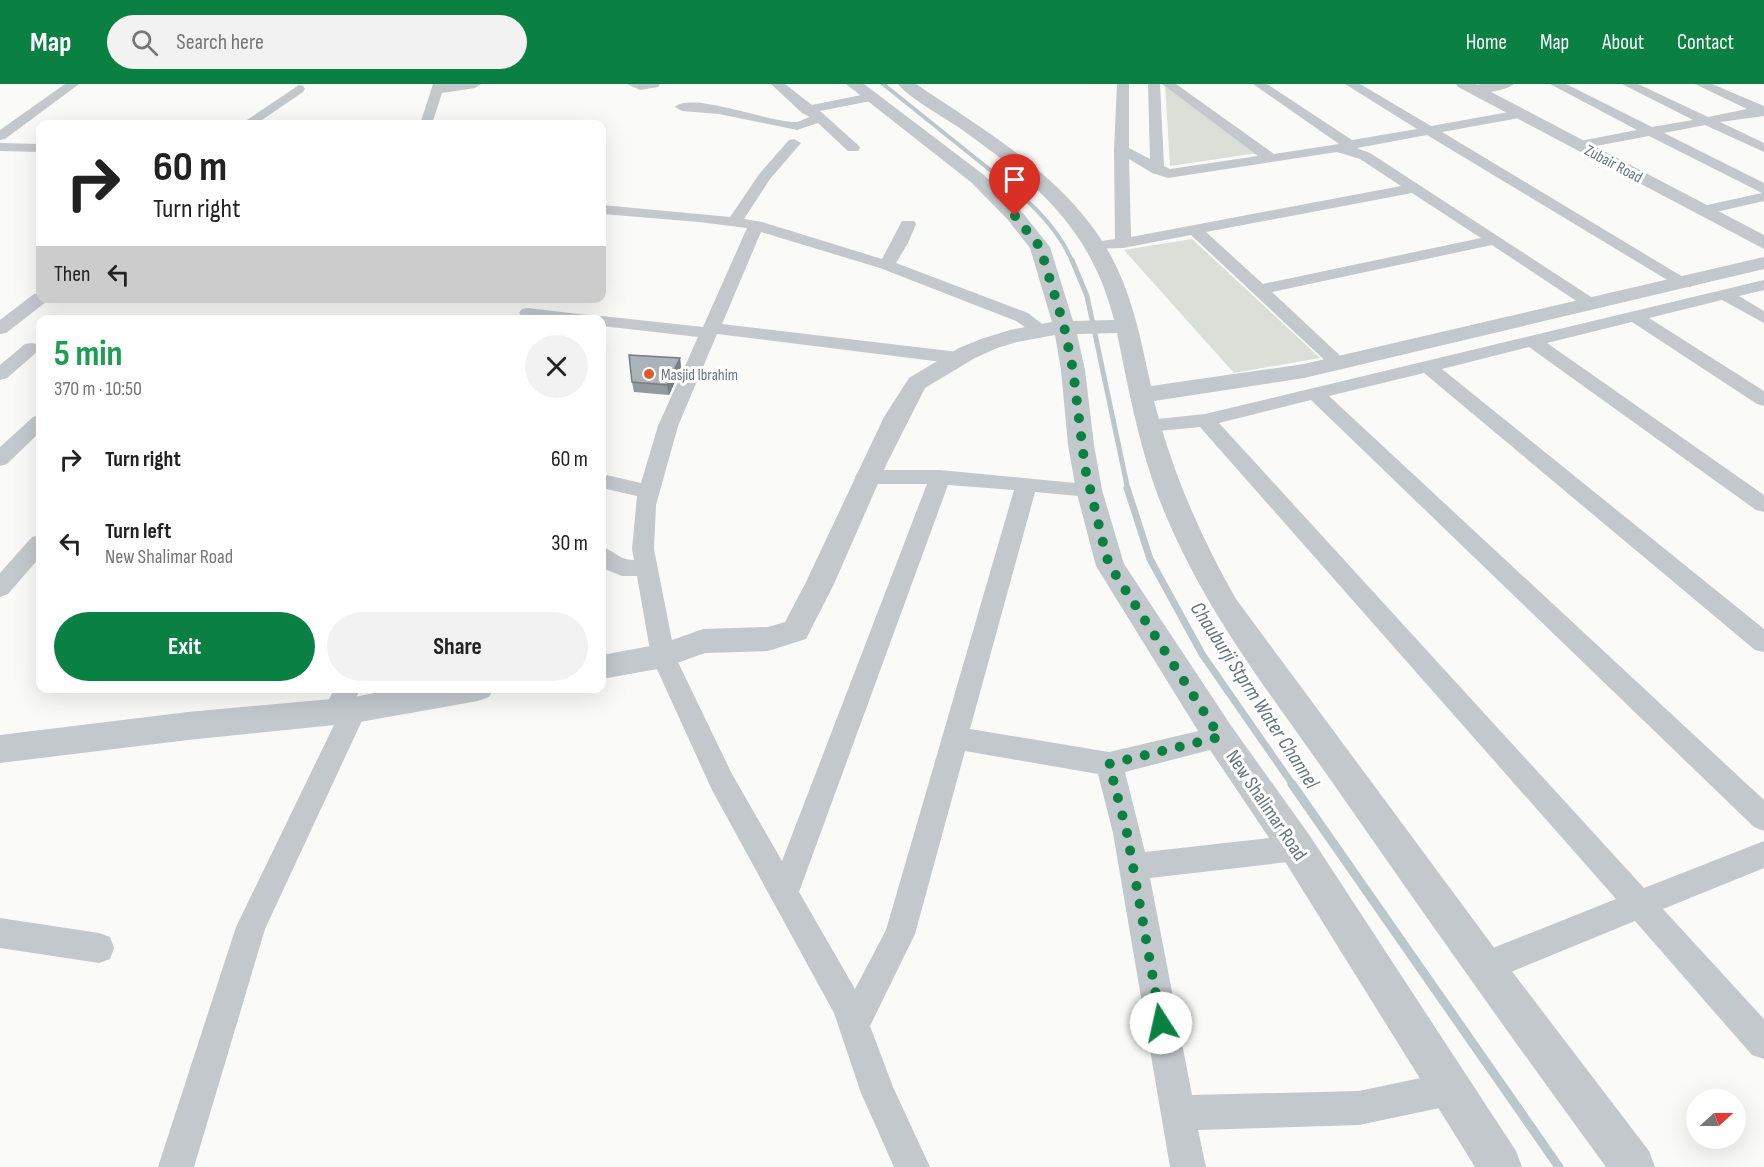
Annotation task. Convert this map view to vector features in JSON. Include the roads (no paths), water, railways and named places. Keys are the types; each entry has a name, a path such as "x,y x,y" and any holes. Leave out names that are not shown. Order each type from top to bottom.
{"street":[{"path":"0,136 73,84"},
{"path":"427,120 438,87 475,84"},
{"path":"633,84 640,86 654,84"},
{"path":"777,84 853,148"},
{"path":"906,84 1043,186 1068,211 1109,244 1196,231 1414,188"},
{"path":"1123,84 1121,150 1109,244 1119,327 1174,507 1197,559 1226,607 1484,967 1633,1167"},
{"path":"1154,84 1156,170"},
{"path":"1168,84 1272,159"},
{"path":"1259,84 1349,147 1593,304"},
{"path":"1351,84 1685,283"},
{"path":"1468,87 1508,84"},
{"path":"1556,84 1764,189"},
{"path":"1628,84 1764,148"},
{"path":"1701,84 1763,111"},
{"name":"Zubair Road","path":"1468,87 1764,243"},
{"path":"254,120 299,89"},
{"path":"807,110 863,91"},
{"name":"New Shalimar Road","path":"863,91 970,172 1015,216 1040,247 1059,327 1073,370 1081,445 1089,490 1110,566 1220,737 1297,848 1500,1167"},
{"path":"682,107 719,110 797,126 820,118"},
{"path":"1580,145 1763,111"},
{"path":"1121,150 1156,170 1177,173 1349,147 1520,114"},
{"path":"795,143 765,176 745,224 710,330 668,426 645,505 643,549 663,656 722,782 847,1006 878,1093 912,1167"},
{"path":"0,147 36,148"},
{"path":"1703,210 1764,197"},
{"path":"606,209 745,224 886,266 1022,317 1059,327"},
{"path":"886,266 908,224"},
{"path":"1196,231 1339,363"},
{"path":"1260,290 1495,240"},
{"path":"1141,395 1215,386 1339,363 1764,263"},
{"path":"1148,426 1204,420 1764,285"},
{"path":"1724,294 1764,318"},
{"path":"0,330 36,301"},
{"path":"528,313 545,315"},
{"path":"1634,316 1764,400"},
{"path":"606,321 710,330 958,358"},
{"path":"606,666 663,656 703,641 768,639 795,631 816,596 865,477 903,406 919,382 958,358 1014,334 1059,327 1119,327"},
{"path":"1532,341 1764,505"},
{"path":"0,374 31,348"},
{"path":"1427,366 1762,639"},
{"path":"1315,393 1764,818"},
{"path":"1204,420 1764,1043"},
{"path":"0,459 36,425"},
{"path":"865,477 940,477 1089,490"},
{"path":"784,893 940,477"},
{"path":"606,482 648,492"},
{"path":"854,1025 900,934 1026,485"},
{"path":"0,588 36,548"},
{"path":"606,560 624,570 646,566"},
{"path":"0,749 436,693"},
{"path":"176,1167 251,927 346,703"},
{"path":"955,738 1109,764 1220,737"},
{"path":"1109,764 1127,833 1188,1167"},
{"path":"1133,867 1297,848"},
{"path":"1484,967 1764,854"},
{"path":"0,933 99,948"},
{"path":"1178,1113 1359,1108 1449,1089"}],"waterway":[{"name":"Chauburji Stprm Water Channel","path":"883,84 1028,201 1053,229 1064,244 1072,261"},
{"name":"Chauburji Stprm Water Channel","path":"1072,260 1087,296 1128,490"},
{"name":"Chauburji Stprm Water Channel","path":"1127,488 1150,559 1202,654 1293,785"},
{"name":"Chauburji Stprm Water Channel","path":"1292,784 1559,1167"}],"place":[{"name":"Masjid Ibrahim","path":"649,374"}]}
